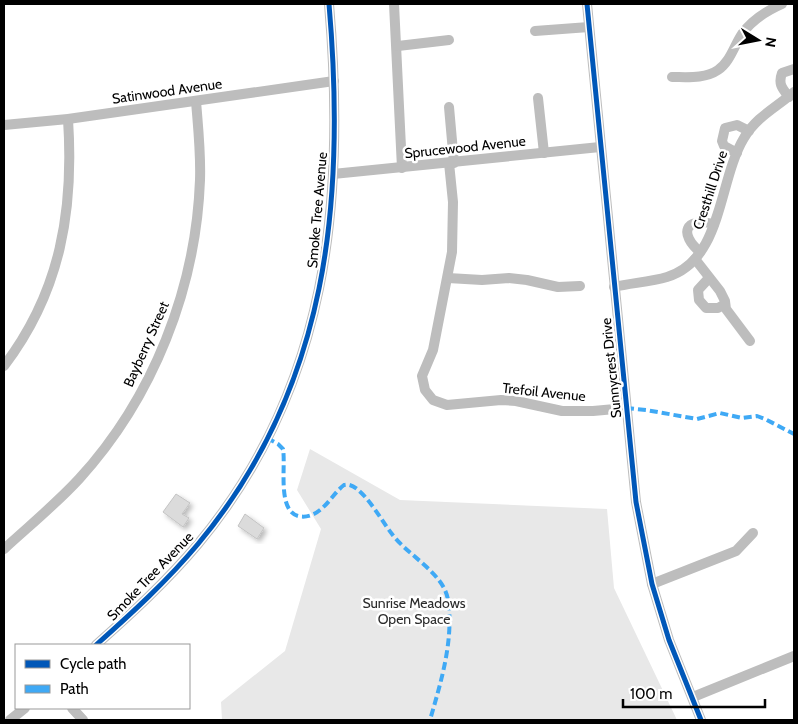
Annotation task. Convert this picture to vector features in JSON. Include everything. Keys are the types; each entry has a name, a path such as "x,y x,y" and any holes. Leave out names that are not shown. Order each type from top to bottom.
{"street":[{"name":"Smoke Tree Avenue","path":"97,644 138,608 200,543 241,484 275,422 302,354 319,292 327,247 333,174 334,81 329,4"},
{"path":"394,4 398,46 402,168"},
{"name":"Sunnycrest Drive","path":"587,4 636,502 652,584 669,640 701,720"},
{"path":"672,77 706,76 717,71 725,64 742,34 755,20 770,9 782,4"},
{"path":"535,31 589,27"},
{"path":"398,46 449,40"},
{"path":"791,94 780,86 780,79 782,73 794,69"},
{"name":"Satinwood Avenue","path":"4,125 68,119 334,81"},
{"name":"Cresthill Drive","path":"614,287 668,276 683,270 697,256 710,237 736,153 749,131 763,115 791,94"},
{"path":"538,98 544,153"},
{"name":"Bayberry Street","path":"4,549 56,503 98,457 132,408 151,374 168,335 181,298 197,219 200,160 196,100"},
{"path":"449,107 453,225 452,252 448,278 482,280 509,278 558,287 580,286"},
{"path":"4,366 28,329 42,300 54,270 62,242 70,181 68,119"},
{"path":"736,153 724,146 723,133 725,128 737,125 749,131"},
{"name":"Sprucewood Avenue","path":"333,174 600,147"},
{"path":"714,224 693,223 688,227 686,234 710,278 720,290 726,309 750,341"},
{"name":"Trefoil Avenue","path":"448,278 433,350 422,376 425,390 431,397 447,405 501,400 570,411 626,408"},
{"path":"710,278 698,290 698,300 706,308 718,308 725,304"},
{"path":"652,584 736,550 753,533"},
{"path":"692,697 794,656"},
{"path":"10,720 23,709"},
{"path":"73,709 83,720"}],"green space":[{"name":"Sunrise Meadows Open Space","path":"310,449 400,500 607,509 614,588 677,720 222,720 221,702 285,651 321,529 297,490"}],"building":[{"path":"176,494 190,503 182,514 189,518 183,527 163,512"},
{"path":"245,514 264,528 257,539 238,526"}],"marked path":[{"path":"626,408 697,419 720,413 742,418 757,416 794,434"},
{"path":"267,438 283,449 285,497 291,512 301,517 313,515 344,485 350,485 364,495 399,542 440,581 448,600 448,646 430,720"}],"cycle path":[{"path":"97,644 149,596 186,558 242,484 276,421 302,356 319,289 330,220 334,149 334,77 329,4"},
{"path":"587,4 636,502 652,584 669,640 701,720"}]}
